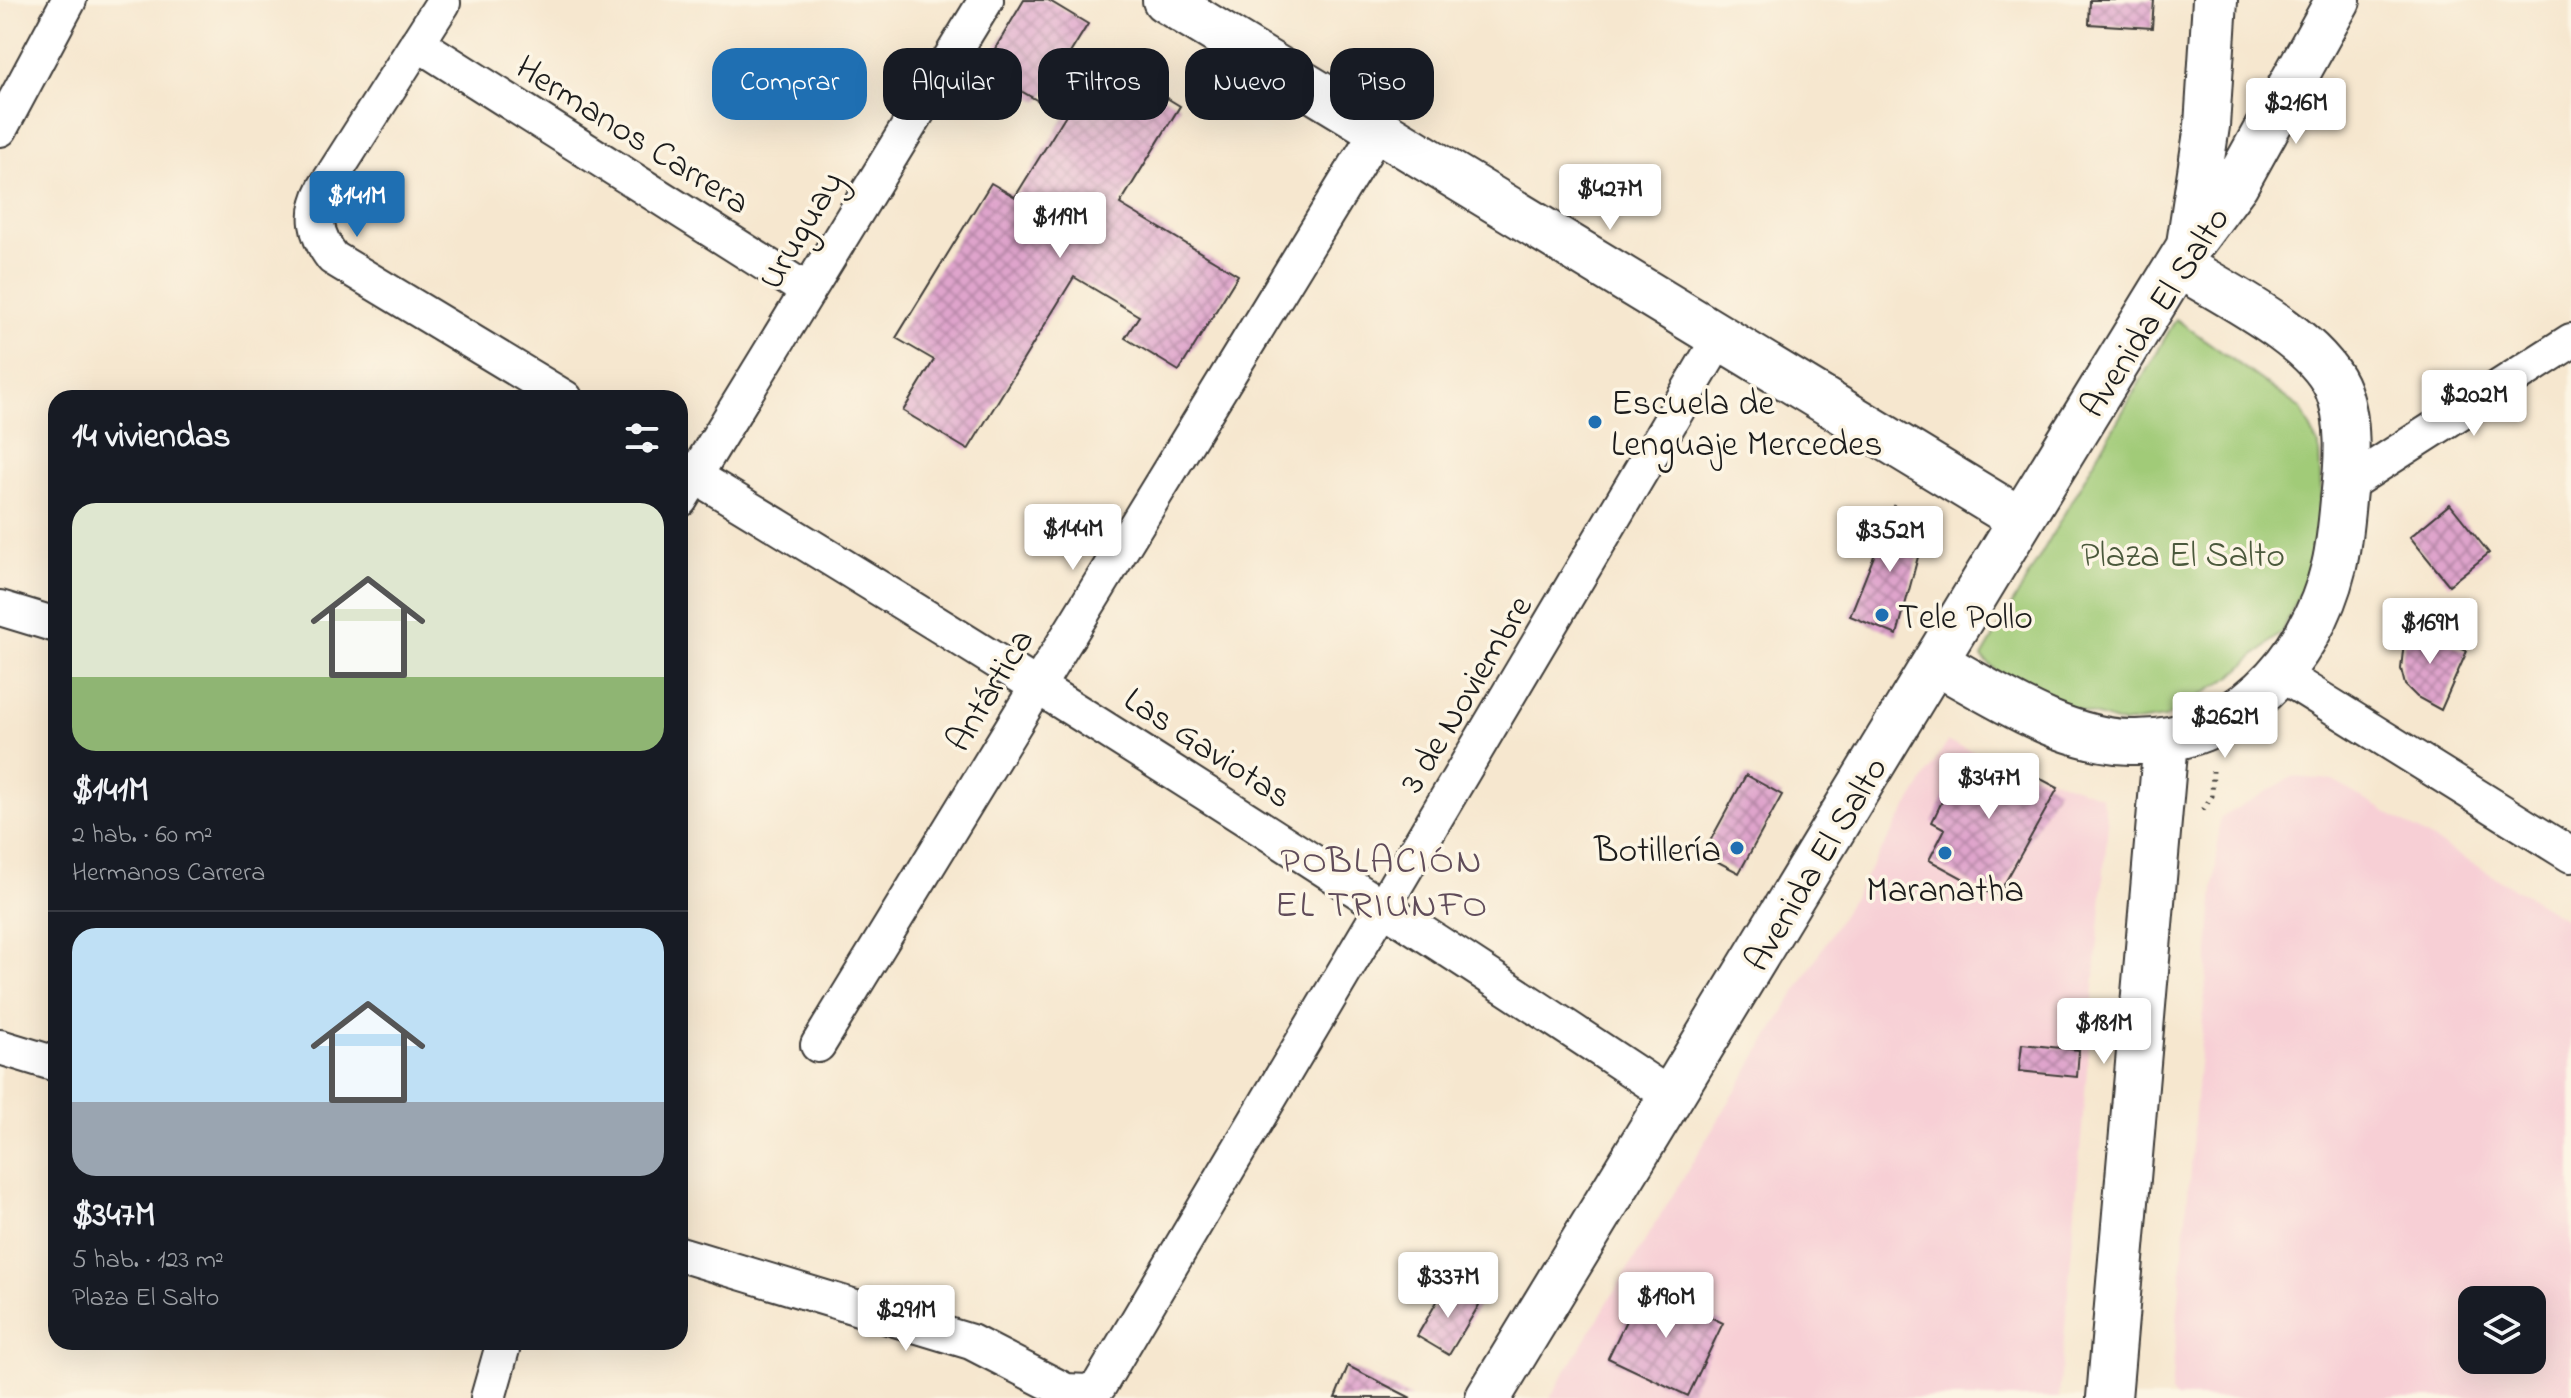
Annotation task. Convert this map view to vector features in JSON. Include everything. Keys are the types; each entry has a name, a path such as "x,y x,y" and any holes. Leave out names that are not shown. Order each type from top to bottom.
{"main road":[{"path":"1165,0 2021,520"},
{"path":"1935,662 2027,712 2070,730 2099,739 2131,742 2166,740 2215,727 2259,696 2279,673 2316,615 2333,568 2345,486 2343,412 2336,387 2323,367 2183,256 2207,126 2215,0"},
{"name":"Avenida El Salto","path":"1488,1398 2183,256 2236,184 2338,0"},
{"path":"2109,1398 2166,740"}],"street":[{"path":"0,129 69,0"},
{"name":"Uruguay","path":"688,476 808,291 986,0"},
{"path":"443,3 318,200 316,228 322,244 333,258 552,390"},
{"name":"Hermanos Carrera","path":"417,43 808,291"},
{"name":"Antártica","path":"818,1045 1378,130"},
{"name":"3 de Noviembre","path":"688,1256 971,1342 1066,1391 1088,1392 1107,1378 1719,339"},
{"path":"2345,486 2571,341"},
{"name":"Las Gaviotas","path":"688,483 1038,684 1385,906 1672,1097"},
{"path":"0,608 48,623"},
{"path":"2279,673 2571,855"},
{"path":"0,1047 48,1062"},
{"path":"488,1398 502,1350"}],"shaded area":[{"path":"1947,742 2101,796 2108,823 2059,1398 1550,1398"},
{"path":"2292,777 2332,780 2571,922 2571,1398 2175,1398 2171,1393 2220,818"}],"green space":[{"name":"Plaza El Salto","path":"2176,319 2301,409 2319,446 2321,494 2312,569 2282,632 2232,676 2165,718 2123,724 2016,691 1982,657"}],"building":[{"path":"1024,0 1048,0 1088,24 1073,48 1038,48 1038,101 1022,92 1022,48 995,48"},
{"path":"2090,0 2154,0 2152,28 2089,24"},
{"path":"1169,99 1180,106 1120,204 1238,275 1179,371 1125,338 1139,316 1074,277 968,450 903,411 934,360 896,338 991,183 1015,197 1063,120 1169,120"},
{"path":"2450,504 2489,553 2449,585 2410,537"},
{"path":"1894,506 1919,520 1922,542 1897,635 1850,616"},
{"path":"2406,624 2467,651 2441,710 2417,697 2405,685 2401,669"},
{"path":"1995,755 2058,788 1997,897 1929,860 1945,829 1932,822 1958,768"},
{"path":"1746,775 1782,795 1739,873 1703,854"},
{"path":"2022,1044 2079,1050 2077,1077 2019,1071"},
{"path":"1643,1285 1723,1323 1688,1396 1608,1358"},
{"path":"1446,1286 1479,1305 1449,1355 1417,1336"},
{"path":"1348,1366 1411,1398 1335,1398"}],"place":[{"name":"Escuela de Lenguaje Mercedes","path":"1595,422"},
{"name":"Tele Pollo","path":"1882,615"},
{"name":"Botillería","path":"1737,848"},
{"name":"Maranatha","path":"1945,853"}],"district":[{"name":"POBLACIÓN EL TRIUNFO","path":"1382,881"}]}
